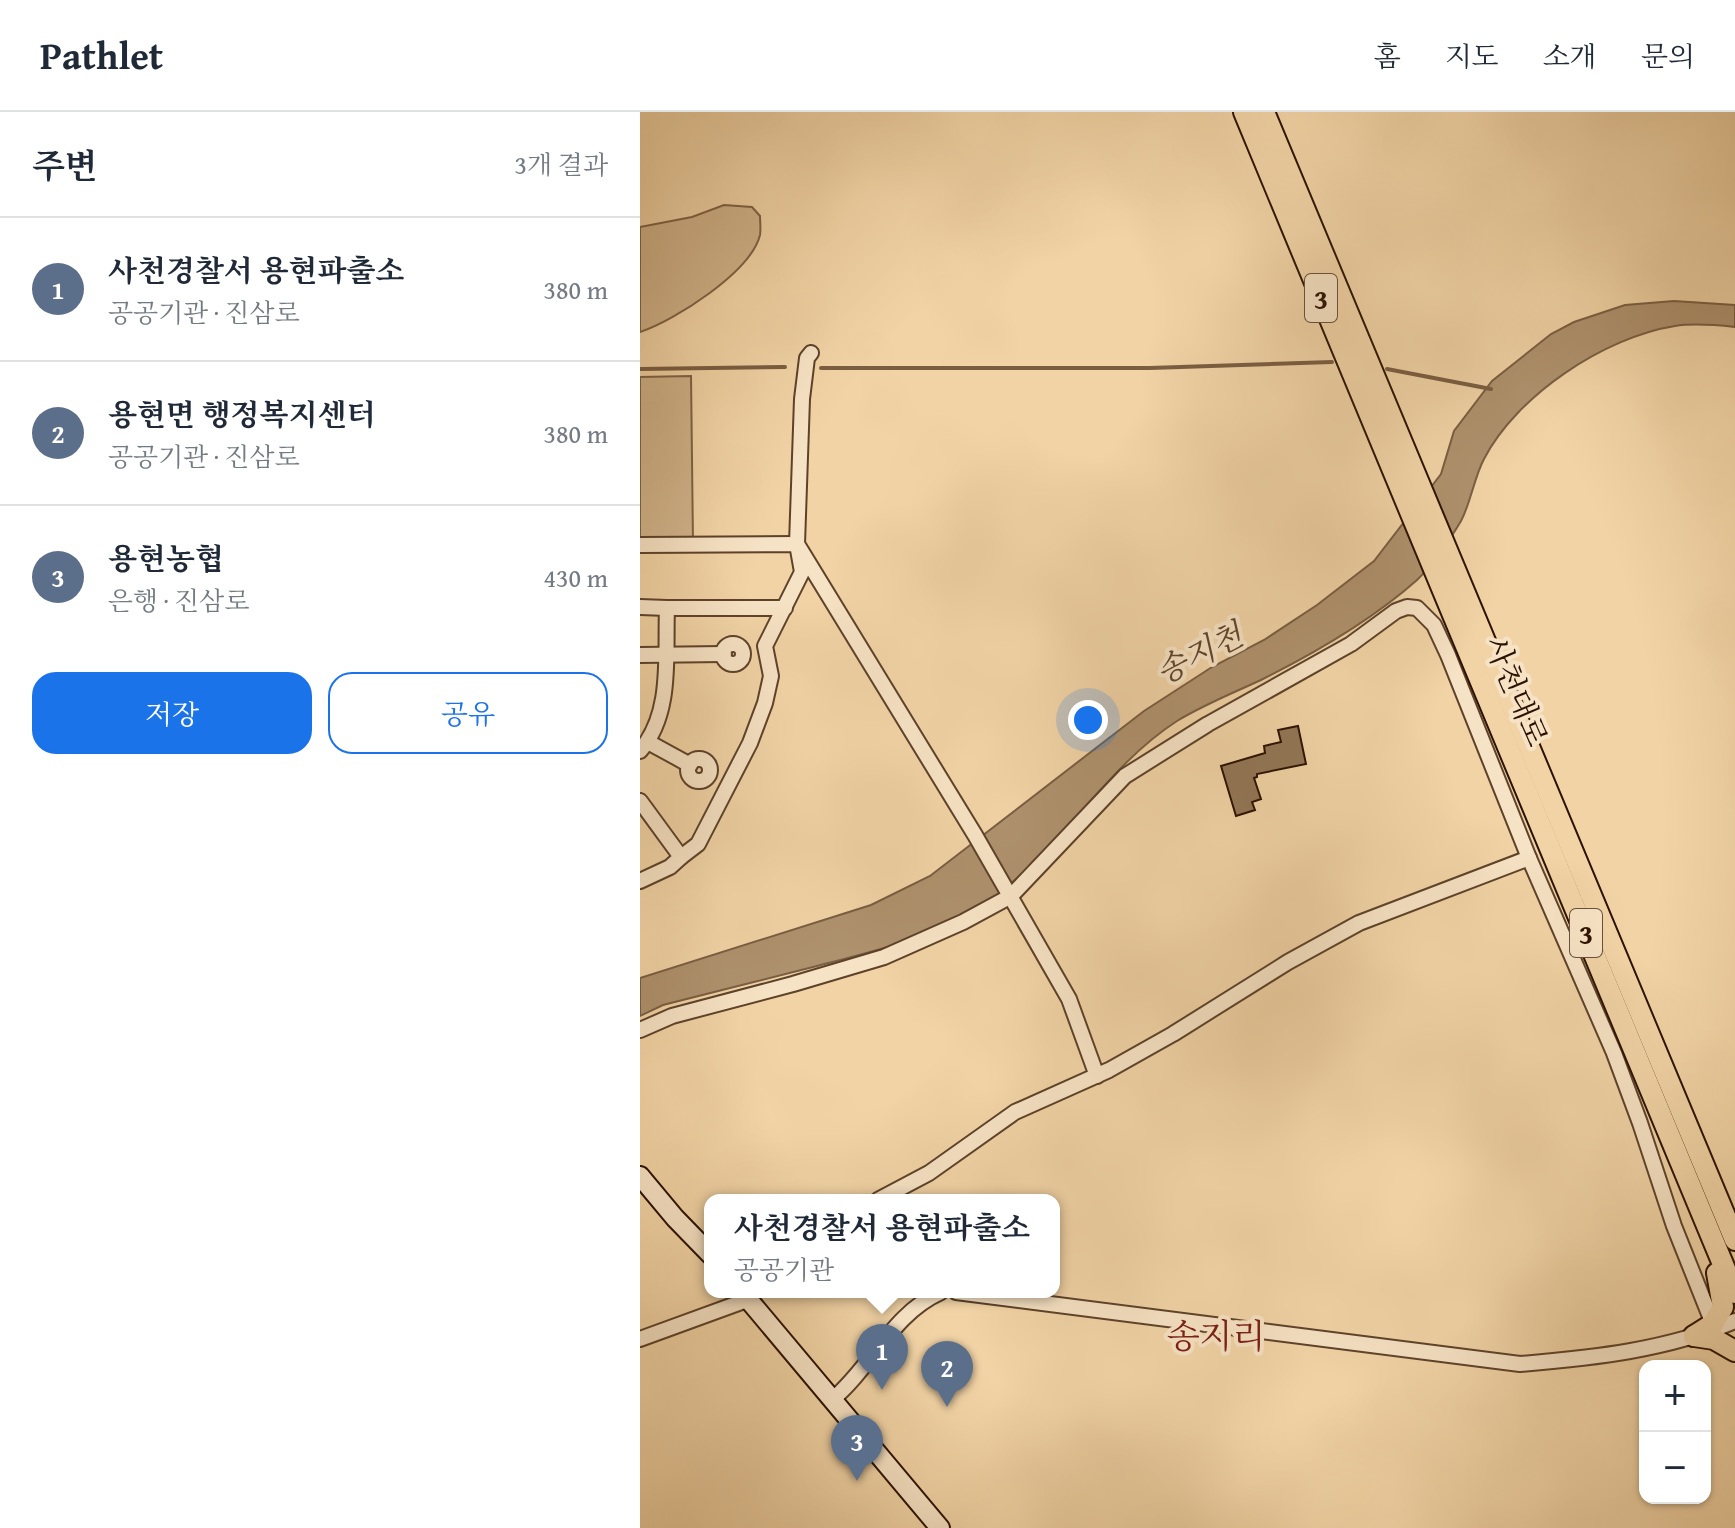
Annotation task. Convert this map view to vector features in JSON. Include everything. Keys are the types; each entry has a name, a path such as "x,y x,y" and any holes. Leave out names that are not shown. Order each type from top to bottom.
{"main road":[{"name":"사천대로","path":"1244,112 1398,484 1443,568 1716,1218 1735,1293"},
{"name":"사천대로","path":"1264,112 1413,469 1443,568"},
{"name":"사천대로","path":"1716,1218 1735,1240"},
{"path":"1716,1218 1735,1233"},
{"path":"1694,1336 1713,1324 1723,1307 1716,1218"},
{"path":"1694,1336 1714,1339 1735,1351"}],"street":[{"path":"640,881 670,867 698,844 750,743 765,703 771,676 765,646 802,572 797,544 802,399 809,356"},
{"path":"640,545 797,544"},
{"path":"797,544 975,835 1074,1007 1097,1076"},
{"path":"640,607 785,608"},
{"path":"640,1030 672,1016 884,957 950,929 1009,893 1125,776 1208,724 1339,650 1396,611 1407,607 1417,608 1434,625 1529,858 1614,1053 1674,1226 1713,1324"},
{"path":"667,608 666,687 657,721 644,747 690,765"},
{"path":"640,655 724,654"},
{"path":"640,801 681,857"},
{"path":"889,1194 929,1173 1015,1112 1097,1076 1359,923 1529,858"},
{"path":"640,1176 704,1248"},
{"path":"640,1339 739,1298"},
{"path":"746,1298 940,1528"},
{"path":"833,1399 869,1362 911,1310 931,1298"},
{"path":"1003,1298 1520,1364 1603,1357 1694,1336 1735,1321"}],"shaded area":[{"path":"724,205 752,207 760,216 760,235 754,249 727,279 709,293 672,317 640,332 640,227 692,217"},
{"path":"1674,301 1735,305 1735,327 1690,325 1648,332 1593,356 1540,392 1499,435 1484,459 1461,521 1417,580 1381,609 1322,647 1177,721 1123,766 1051,845 998,894 951,923 914,938 663,1005 640,1016 640,978 871,905 930,876 1144,711 1212,667 1264,640 1317,605 1374,561 1441,474 1454,431 1492,381 1551,334 1574,322 1625,305"},
{"path":"691,376 693,542 640,541 640,377"}],"building":[{"path":"1298,726 1306,764 1257,774 1254,778 1261,799 1252,802 1255,810 1236,816 1221,766 1265,753 1264,746 1281,742 1278,730"}],"waterway":[{"path":"821,368 1150,368 1332,362"},
{"path":"640,369 785,367"},
{"path":"1387,369 1491,389"}],"place":[{"name":"사천경찰서 용현파출소","path":"882,1390"},
{"name":"용현면 행정복지센터","path":"947,1407"},
{"name":"용현농협","path":"857,1481"}],"district":[{"name":"송지리","path":"1216,1335"}],"water label":[{"name":"송지천","path":"1199,653"}]}
